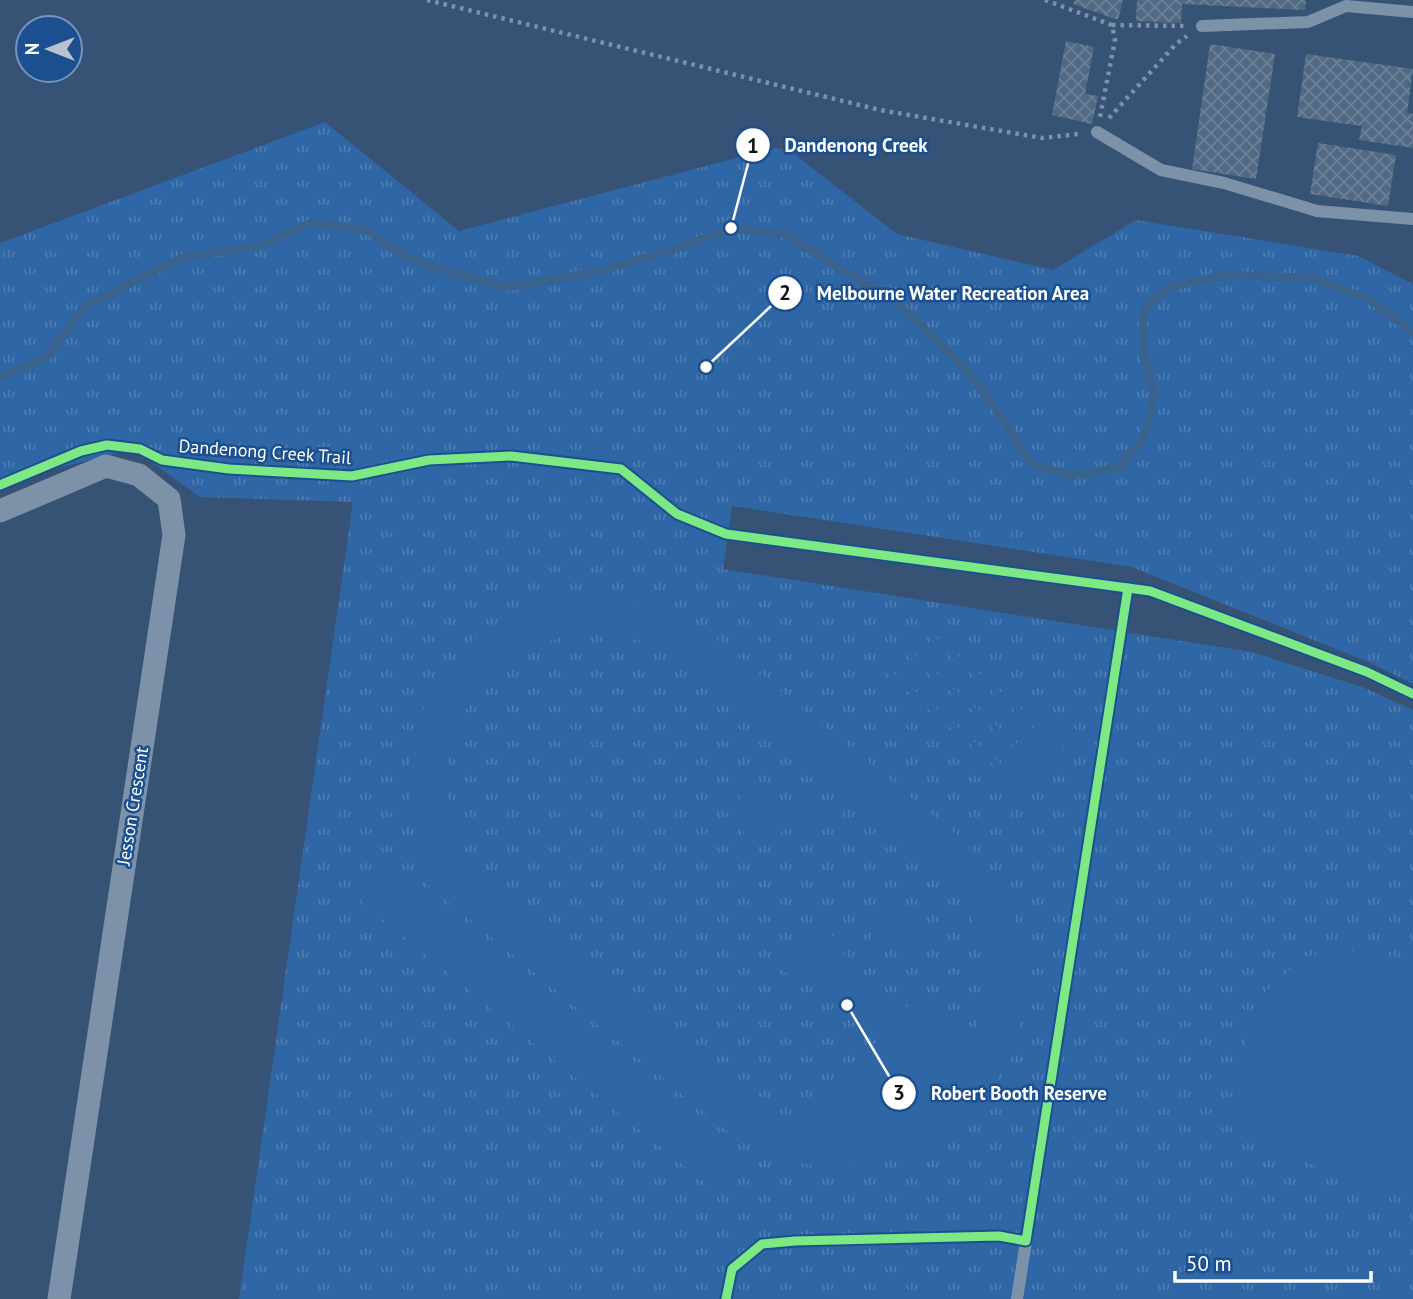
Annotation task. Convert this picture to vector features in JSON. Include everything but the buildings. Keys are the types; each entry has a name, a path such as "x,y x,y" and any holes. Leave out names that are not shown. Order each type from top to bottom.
{"street":[{"name":"Jesson Crescent","path":"0,511 106,466 139,474 169,499 174,535 59,1299"}],"lane":[{"path":"1202,26 1308,22 1346,6 1413,12"},
{"path":"1097,132 1161,170 1224,183 1317,211 1413,219"},
{"path":"726,534 1128,588 1017,1299"},
{"path":"726,1299 733,1269 762,1244 999,1236 1026,1241"}],"path":[{"path":"427,0 880,110 1042,138 1097,132 1175,44 1202,26"},
{"path":"1045,0 1112,25 1202,26"},
{"path":"1097,132 1115,40 1112,25"}],"green space":[{"path":"325,122 459,231 774,148 789,150 897,234 1053,270 1136,220 1358,256 1413,284 1413,684 1371,663 1132,567 732,506 723,569 1252,652 1362,687 1413,710 1413,1299 239,1299 353,502 200,497 133,449 46,471 0,490 0,243"},
{"path":"579,594 615,596 649,603 681,616 712,635 951,830 1005,898 1026,969 1017,1037 985,1096 934,1141 870,1165 797,1162 722,1127 417,876 428,861 416,827 410,792 411,758 418,725 431,694 449,665 473,640 503,619 531,607","holes":["595,632 654,646 687,665 926,858 945,878 973,919 986,964 986,988 972,1040 918,994 897,1018 876,1000 821,920 781,970 865,1013 886,1031 815,1115 813,1125 795,1121 747,1096 490,885 471,862 458,836 450,809 447,782 450,754 458,727 471,701 489,677 512,658 552,640"]},
{"path":"926,617 1043,716 1046,714 1071,736 1058,752 1032,730 1034,727 917,628 920,624 1038,724 1040,720 923,620"},
{"path":"909,637 1053,757 1040,772 1015,751 1016,748 900,649 903,645 1019,745 1023,742 906,641"},
{"path":"892,659 1008,758 1011,756 1036,778 1023,794 998,772 999,769 882,670 886,666 1003,766 1005,762 889,662"},
{"path":"739,791 822,810 831,806 833,812 828,817 822,814 745,847"},
{"path":"386,871 736,1159 712,1189 361,902"},
{"path":"887,896 950,943 959,943 959,949 953,951 949,946 866,949"},
{"path":"1368,950 1413,962 1413,1191 1374,1195 1228,1123 1256,1000 1306,956"}],"waterway":[{"path":"0,377 46,358 84,308 134,281 184,257 260,246 313,222 369,231 405,257 508,287 596,272 678,248 731,228 784,234 896,302 966,370 1002,417 1031,464 1072,476 1119,467 1143,440 1155,396 1143,352 1143,310 1169,287 1228,275 1313,278 1369,299 1413,332"}],"cycle path":[{"name":"Dandenong Creek Trail","path":"0,485 81,451 107,445 140,449 162,460 229,469 352,476 429,460 511,456 621,469 677,514 726,534 1150,591 1367,672 1413,694"},
{"path":"726,1299 732,1269 762,1244 999,1236 1026,1241 1128,588"}],"place":[{"name":"Dandenong Creek","path":"731,228"},
{"name":"Melbourne Water Recreation Area","path":"706,367"},
{"name":"Robert Booth Reserve","path":"847,1005"}]}
